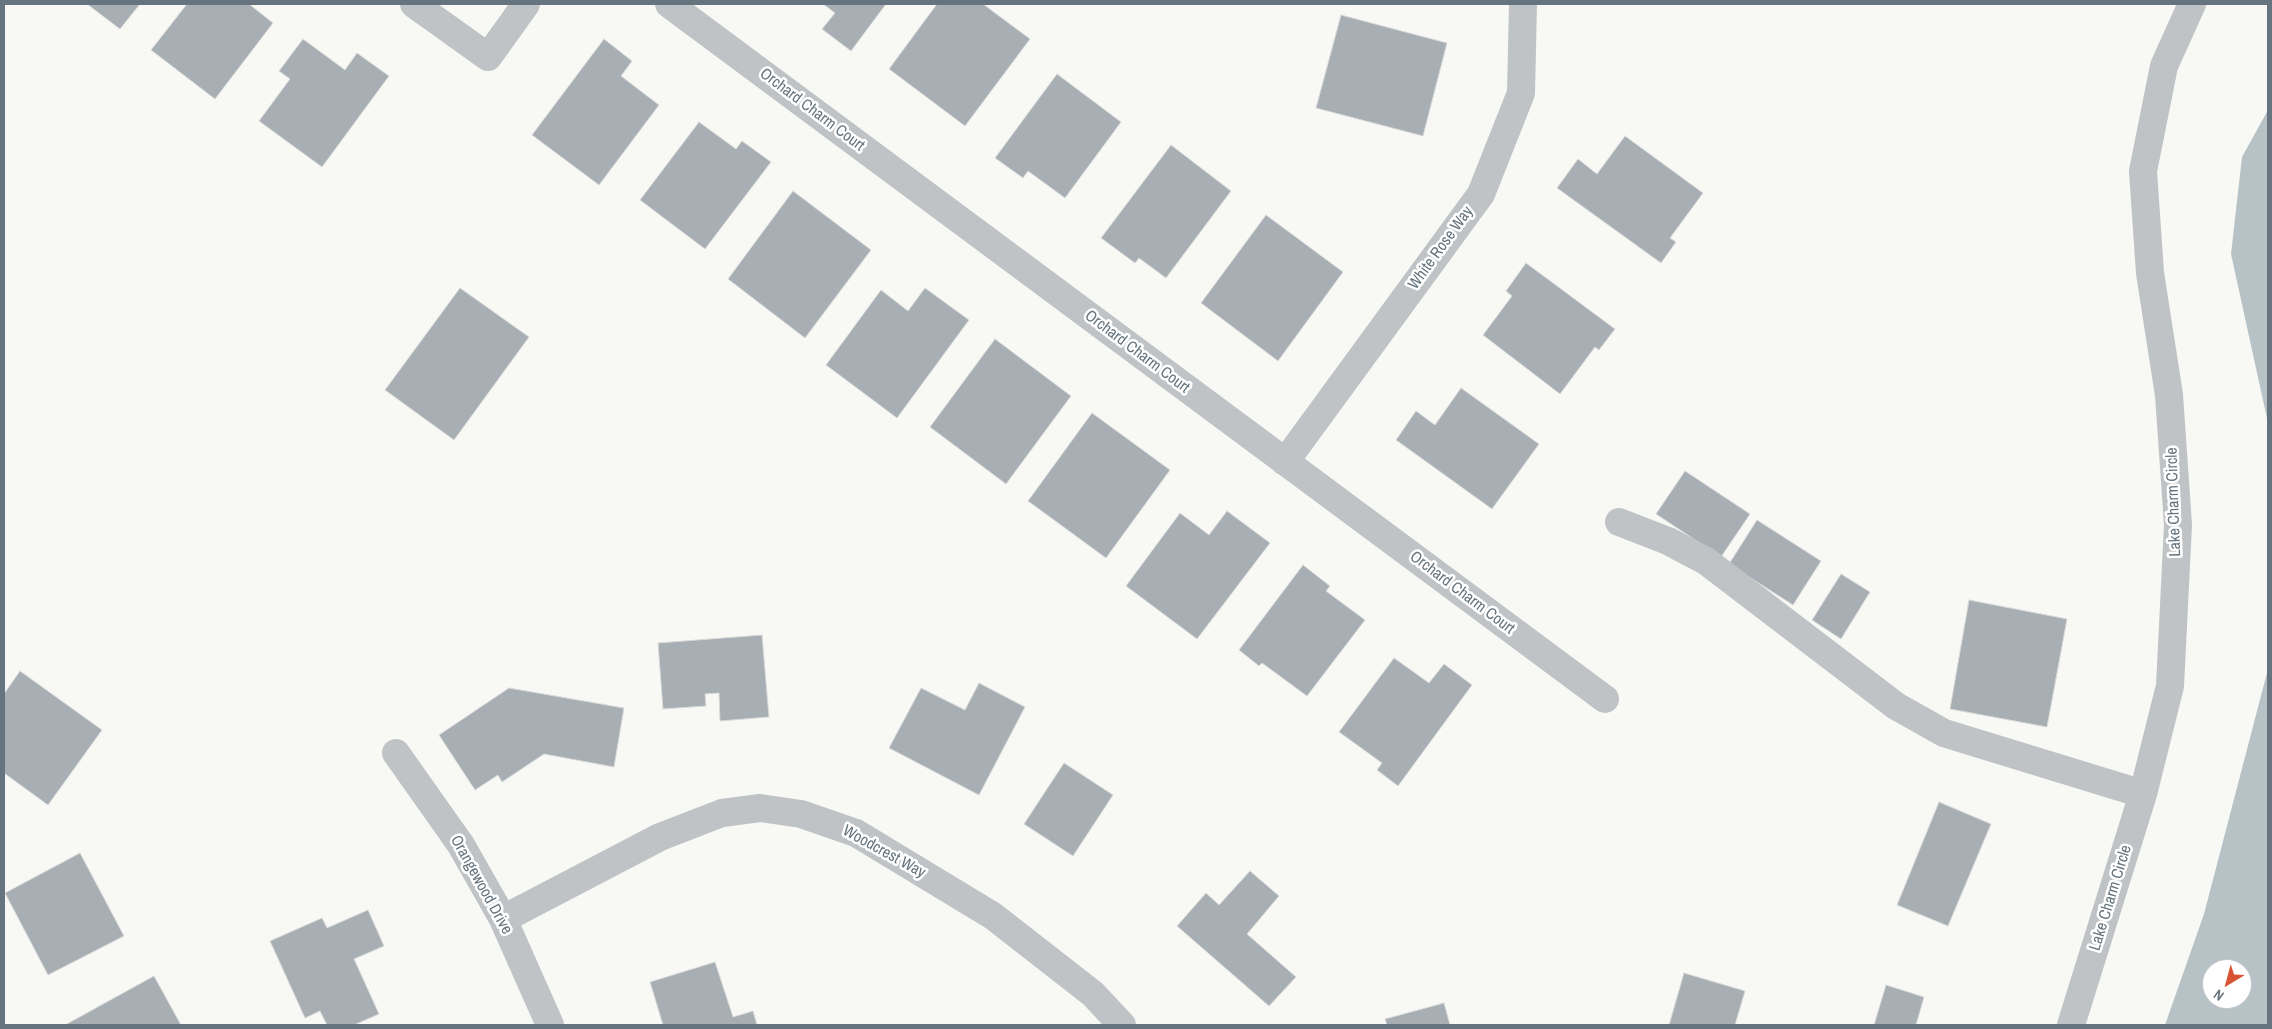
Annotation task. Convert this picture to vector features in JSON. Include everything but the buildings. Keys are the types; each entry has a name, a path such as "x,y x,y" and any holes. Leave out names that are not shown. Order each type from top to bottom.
{"street":[{"path":"414,4 488,57 526,4"},
{"name":"Orchard Charm Court","path":"670,4 1605,699"},
{"name":"White Rose Way","path":"1285,462 1481,194 1521,93 1523,4"},
{"name":"Lake Charm Circle","path":"2070,1025 2142,794 2170,686 2178,525 2169,395 2150,273 2143,171 2164,66 2192,4"},
{"path":"1619,522 1668,541 1706,561 1896,706 1944,733 2142,794"},
{"name":"Orangewood Drive","path":"396,753 461,845 502,919 550,1025"},
{"name":"Woodcrest Way","path":"502,919 660,837 722,813 760,808 801,814 856,833 993,916 1093,994 1122,1025"}],"shaded area":[{"path":"2268,110 2268,423 2231,254 2242,157"},
{"path":"2268,669 2268,1025 2165,1025 2204,914"}]}
